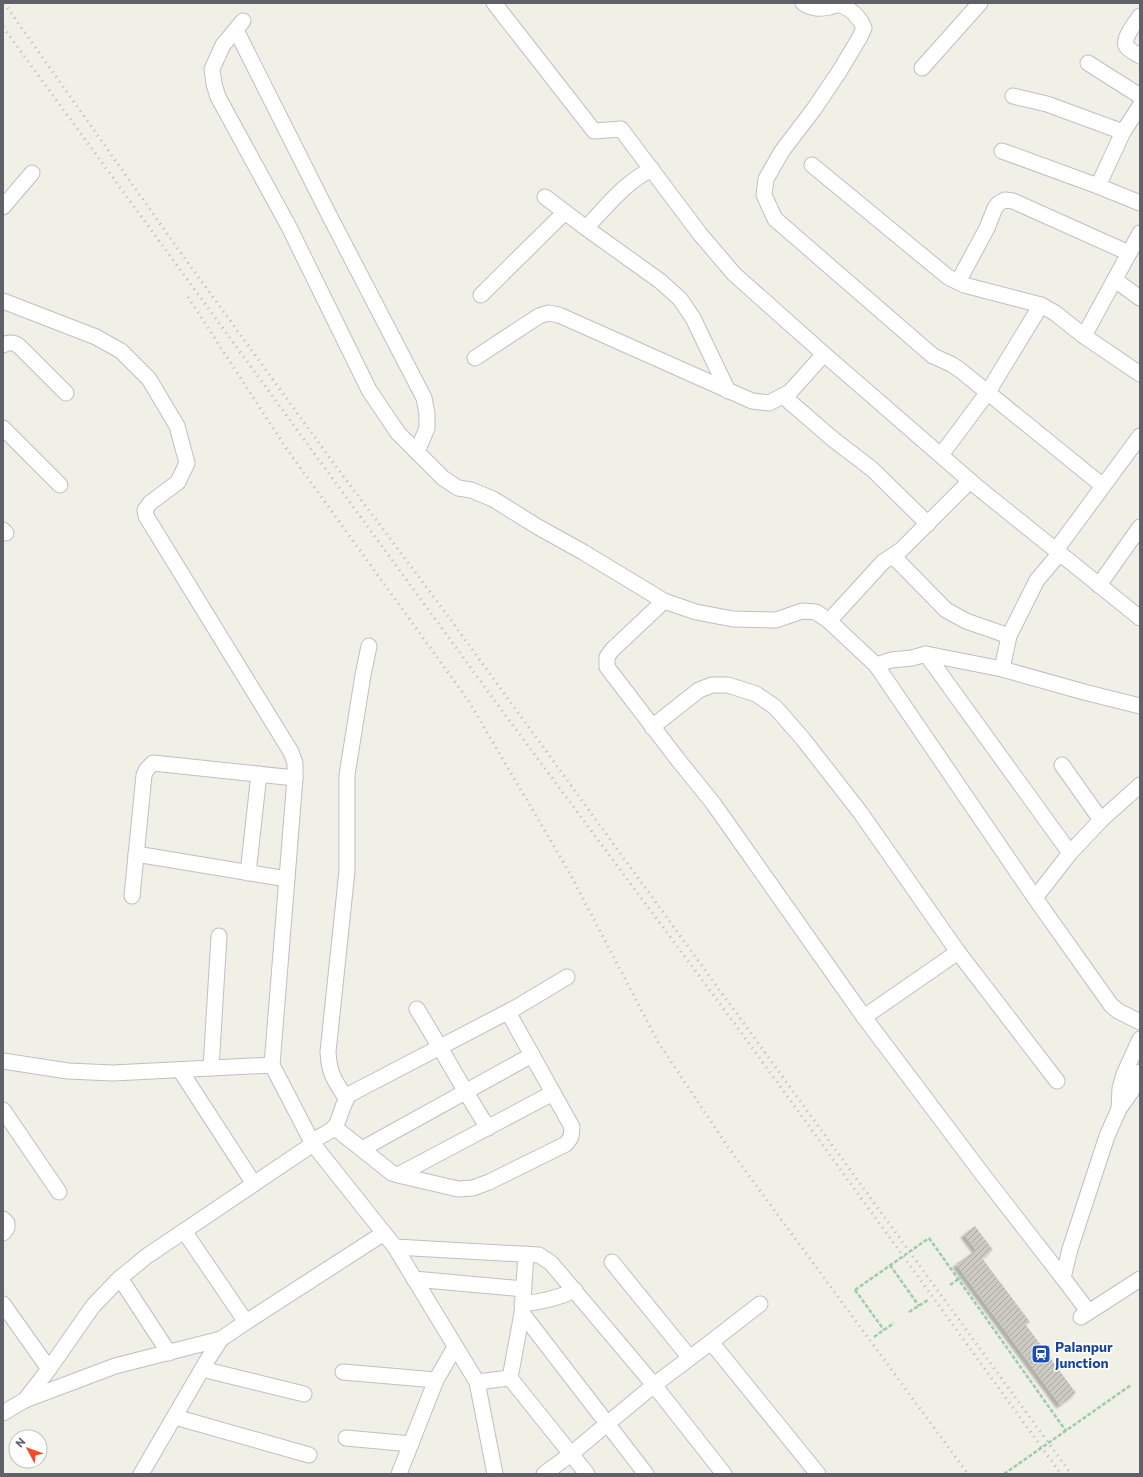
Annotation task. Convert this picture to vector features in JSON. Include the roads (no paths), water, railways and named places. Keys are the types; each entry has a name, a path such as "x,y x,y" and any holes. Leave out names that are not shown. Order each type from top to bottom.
{"street":[{"path":"494,3 594,131 621,128 700,234 734,274 970,480 1099,585 1139,614"},
{"path":"803,3 810,7 821,9 838,4 843,6 860,19 864,28 839,72 782,152 766,179 764,195 775,219 933,356 960,370 1103,486"},
{"path":"922,68 980,3"},
{"path":"1140,16 1125,43 1127,47 1140,56"},
{"path":"417,452 427,428 427,414 424,398 327,211 239,25 223,45 212,69 218,97 289,227 369,390 398,433 417,452 443,478 465,489 493,499 664,600 696,612 733,619 776,620 802,611 816,612 829,622 876,664 1035,898 1111,1005 1118,1011 1140,1022"},
{"path":"1088,63 1140,96"},
{"path":"1013,96 1047,104 1122,132"},
{"path":"1098,186 1122,132 1140,106"},
{"path":"1002,151 1140,203"},
{"path":"812,165 948,277 964,285 1041,305 1055,313 1084,336 1138,368"},
{"path":"586,228 630,182 652,169"},
{"path":"3,207 32,173"},
{"path":"545,197 660,281 680,299 693,318 728,391"},
{"path":"958,282 987,228 995,208 999,203 1005,200 1013,201 1136,245 1084,336"},
{"path":"481,295 565,212"},
{"path":"1115,280 1140,298"},
{"path":"3,301 96,337 121,351 149,379 177,426 187,463 178,482 150,503 145,510 146,516 291,752 294,763 295,778 272,1065 313,1142 395,1247 477,1382 495,1474"},
{"path":"941,455 988,392 1041,305"},
{"path":"475,358 539,316 548,313 559,315 752,401 768,403 790,392 824,354"},
{"path":"3,345 8,342 19,346 66,393"},
{"path":"783,396 822,430 872,469 928,524"},
{"path":"3,428 60,485"},
{"path":"1002,669 1009,636 1037,580 1140,436"},
{"path":"829,622 883,562 901,550 970,480"},
{"path":"1099,585 1140,527"},
{"path":"893,556 946,610 966,622 1009,636"},
{"path":"664,600 612,650 607,657 607,667 652,727 713,803 864,1017 1063,1278 1085,1314 1139,1282"},
{"path":"346,1098 332,1077 329,1067 328,1052 347,871 347,775 369,646"},
{"path":"876,664 926,654 1002,669 1140,706"},
{"path":"926,654 1070,853"},
{"path":"652,727 699,690 712,685 728,684 756,694 774,707 803,739 860,812 958,952 1057,1081"},
{"path":"132,896 144,775 153,763 295,778"},
{"path":"1062,765 1101,820"},
{"path":"248,873 259,774"},
{"path":"1035,898 1070,853 1101,820 1140,785"},
{"path":"136,854 287,879"},
{"path":"212,1068 219,936"},
{"path":"864,1017 958,952"},
{"path":"25,1400 49,1369 93,1306 120,1278 147,1256 254,1184 334,1127 346,1098 350,1094 508,1012 567,977"},
{"path":"417,1009 441,1047 465,1092 488,1128"},
{"path":"334,1127 392,1173 458,1189 473,1188 489,1182 566,1144 571,1136 572,1127 508,1012"},
{"path":"1119,1109 1120,1088 1124,1074 1140,1040"},
{"path":"362,1149 532,1055"},
{"path":"3,1061 68,1071 113,1073 272,1065"},
{"path":"180,1070 254,1184"},
{"path":"1063,1278 1070,1249 1107,1136 1119,1109 1131,1092 1140,1072"},
{"path":"398,1175 553,1093"},
{"path":"3,1110 59,1192"},
{"path":"3,1219 7,1223 7,1228 3,1233"},
{"path":"184,1231 246,1322"},
{"path":"3,1413 25,1400 115,1366 222,1339 384,1233"},
{"path":"395,1247 539,1255 552,1263 654,1385 724,1474"},
{"path":"526,1254 523,1302 510,1378 587,1474"},
{"path":"612,1262 690,1358"},
{"path":"120,1278 169,1353"},
{"path":"414,1279 523,1302 550,1300 562,1297 574,1290"},
{"path":"523,1302 607,1424 646,1474"},
{"path":"3,1304 49,1369"},
{"path":"544,1474 571,1454 654,1385 760,1304"},
{"path":"141,1474 202,1369 222,1339"},
{"path":"711,1342 815,1473"},
{"path":"399,1474 436,1380 455,1347"},
{"path":"202,1369 304,1394"},
{"path":"343,1372 436,1380"},
{"path":"477,1382 510,1378"},
{"path":"174,1417 309,1455"},
{"path":"346,1438 411,1444"}],"railway":[{"path":"4,3 173,242 332,461 445,612 1071,1474"},
{"path":"3,27 503,712 740,1031 1061,1474"},
{"path":"188,297 286,448 468,700 568,870 658,1042 728,1147 968,1474"}],"place":[{"name":"Palanpur Junction","path":"1041,1354"}]}
